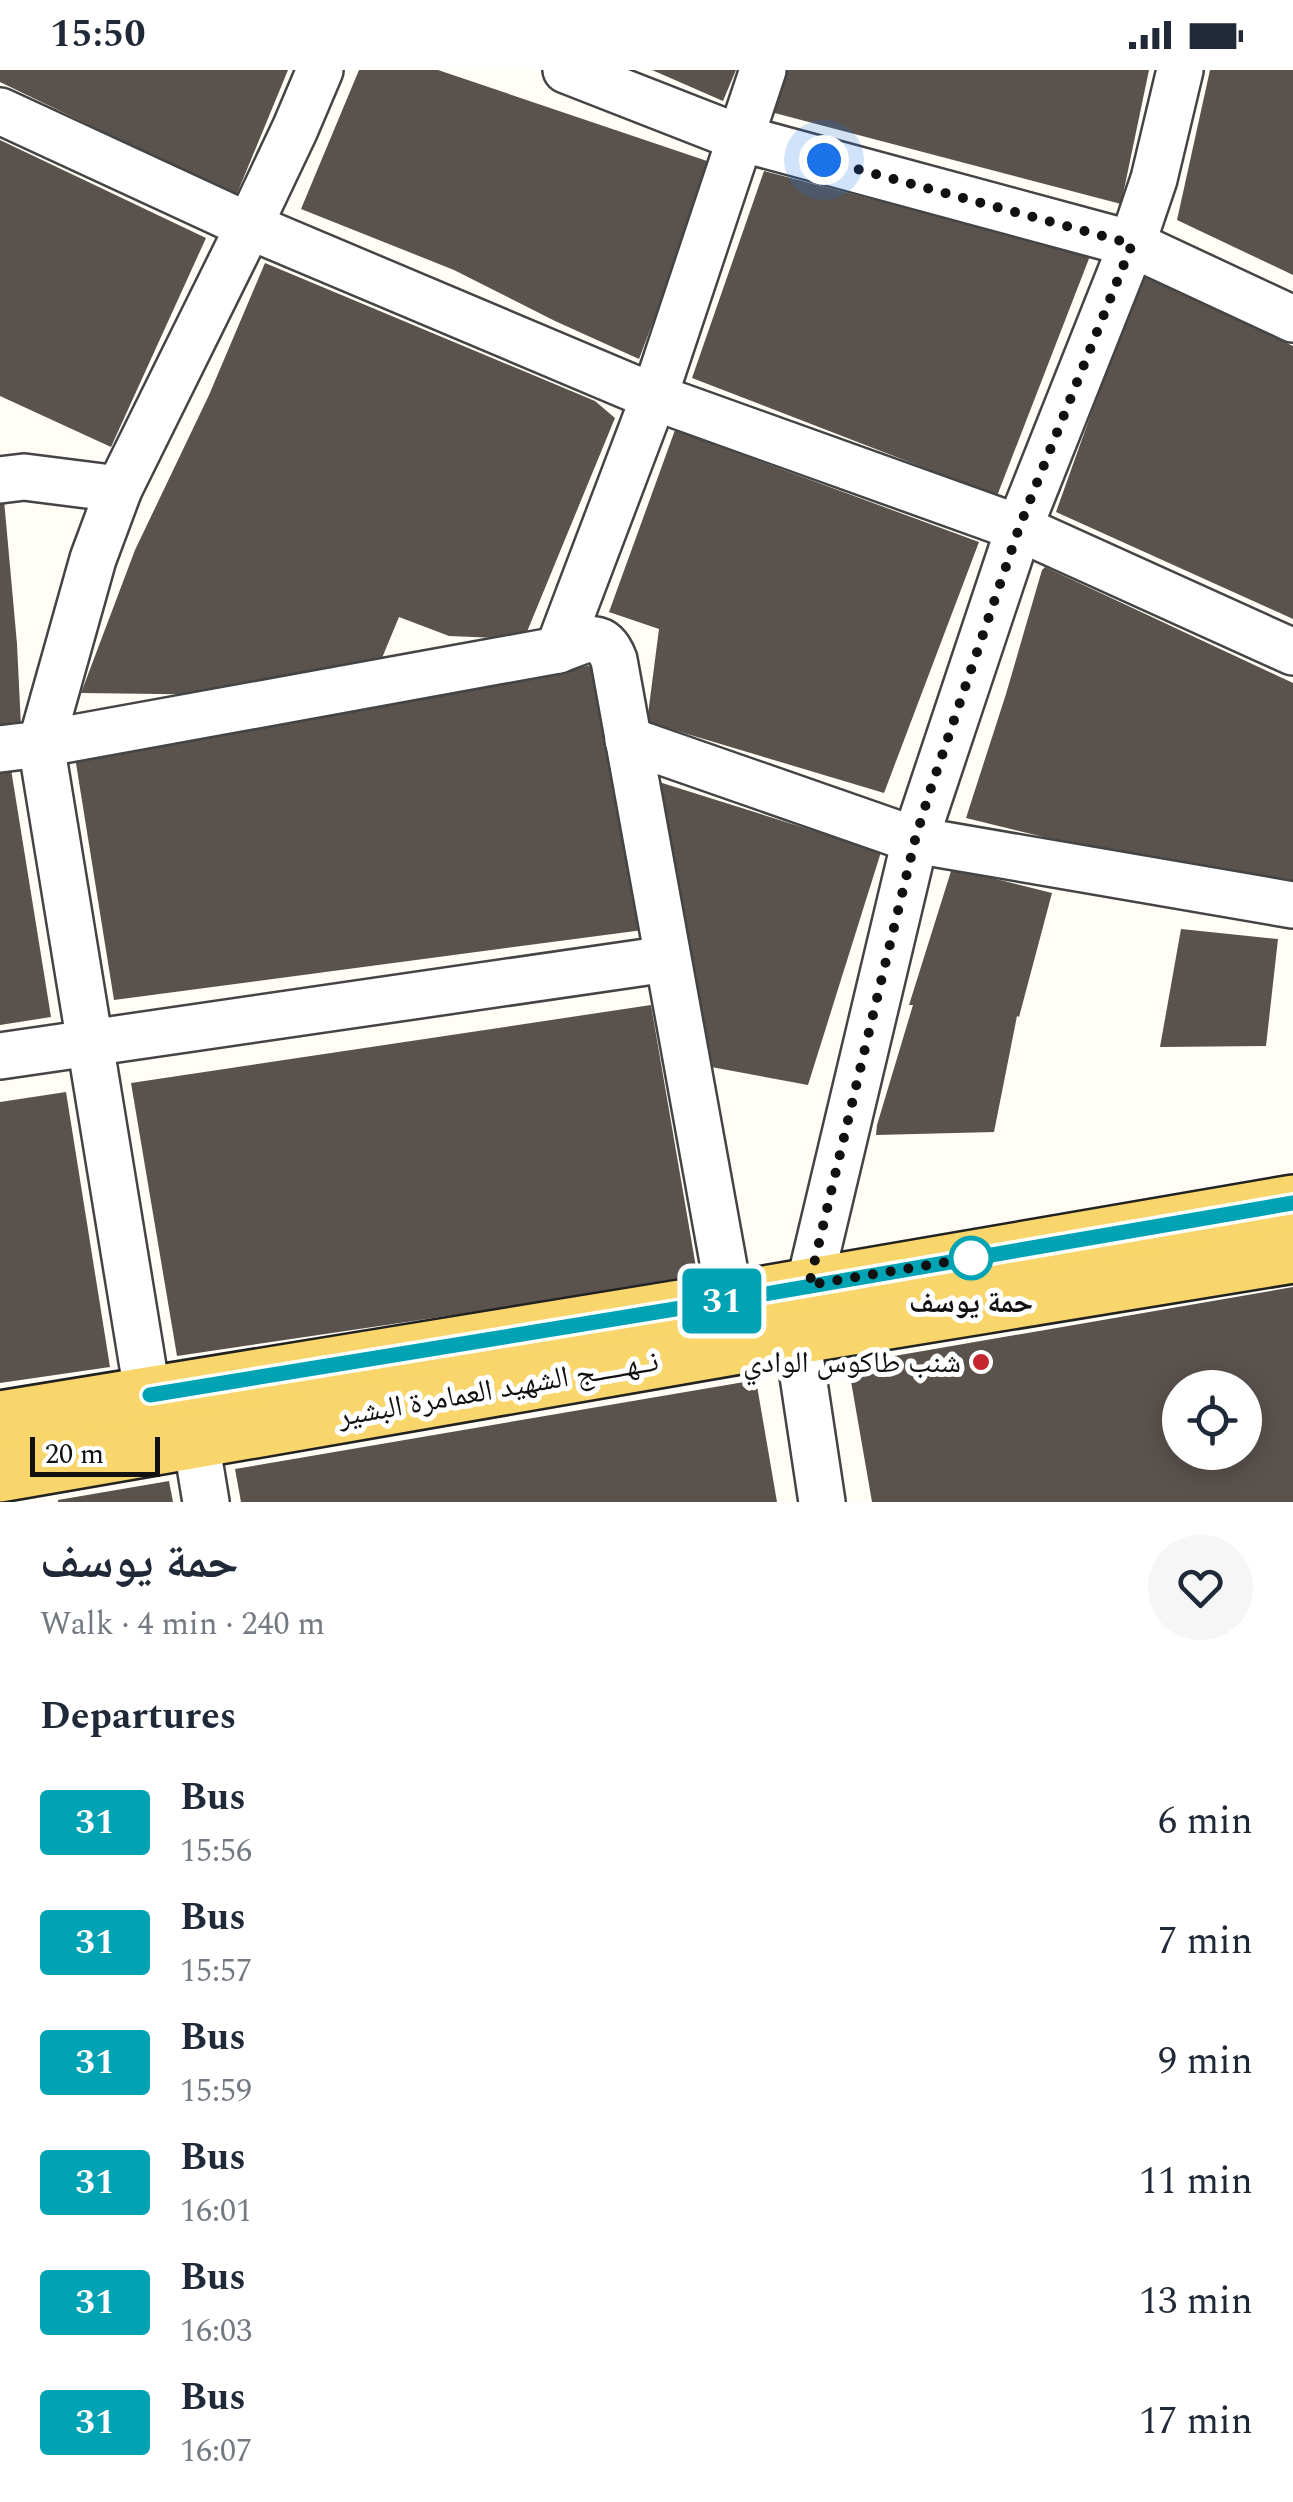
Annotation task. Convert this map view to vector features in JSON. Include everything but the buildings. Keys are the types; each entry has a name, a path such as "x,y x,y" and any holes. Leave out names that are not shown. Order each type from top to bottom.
{"main road":[{"name":"نــهـــــج الشهيد العمامرة البشير","path":"0,1474 178,1408 730,1300 803,1311 1293,1203"},
{"name":"نــهـــــج الشهيد العمامرة البشير","path":"178,1408 803,1311 1293,1254"},
{"path":"0,1419 178,1408"}],"street":[{"path":"206,1502 178,1408 144,1373 88,1042 20,746 119,489 249,226 320,70"},
{"path":"566,70 740,138 1132,244 1293,319"},
{"path":"558,650 654,397 763,70"},
{"path":"822,1502 803,1311 915,840 1019,528 1132,244 1154,180 1180,70"},
{"path":"0,111 249,226 654,397 1019,528 1293,652"},
{"path":"0,480 24,477 119,489"},
{"path":"20,746 558,650 588,639 600,640 610,648 614,660 730,1300"},
{"path":"628,740 915,840 1293,905"},
{"path":"0,1056 667,960"}],"bus line":[{"name":"31","path":"150,1395 1293,1203"}],"place":[{"name":"حمة يوسف","path":"971,1258"},
{"name":"شنب طاكوس الوادي","path":"981,1362"}],"route":[{"path":"824,160 1132,244 1019,528 929,794 809,1285 971,1258"}]}
